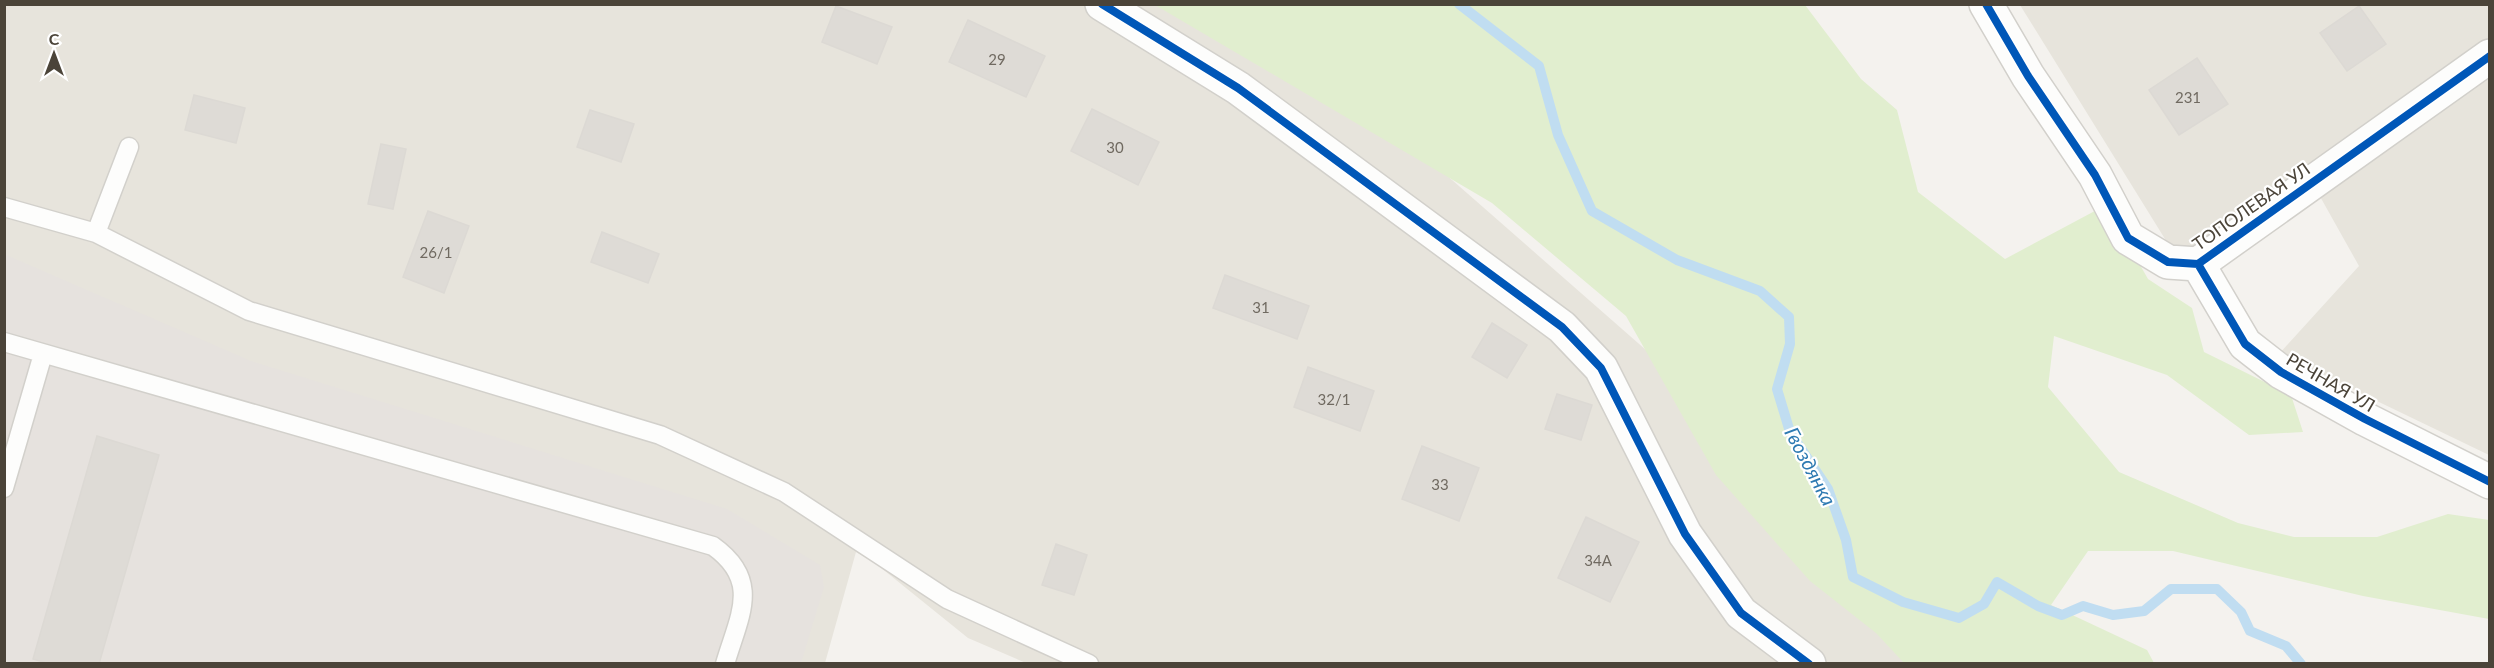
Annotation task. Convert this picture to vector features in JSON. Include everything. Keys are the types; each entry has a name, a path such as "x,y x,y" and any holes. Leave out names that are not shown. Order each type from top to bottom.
{"street":[{"path":"1102,4 1238,88 1562,327 1601,368 1684,534 1741,613 1809,663"},
{"name":"ТОПОЛЕВАЯ УЛ","path":"1986,4 2028,76 2096,175 2128,237 2168,262 2198,264 2490,56"},
{"name":"РЕЧНАЯ УЛ","path":"2198,264 2245,344 2282,372 2365,419 2490,482"}],"lane":[{"path":"96,233 129,147"},
{"path":"4,207 96,233 249,311 660,435 784,492 947,599 1089,663"},
{"path":"4,342 713,546 728,557 735,566 740,575 744,598 725,663"},
{"path":"4,488 43,354"}],"shaded area":[{"path":"4,5 1178,5 1419,151 2003,663 1026,663 968,638 875,563 856,552 825,663 5,663"},
{"path":"2020,5 2489,5 2489,455 2279,354 2359,266 2313,184 2178,260"},
{"path":"4,254 251,361 727,509 820,565 824,587 801,663 5,663"}],"green space":[{"path":"1155,5 1805,5 1861,79 1897,110 1918,192 2005,259 2106,205 2148,279 2192,308 2204,352 2291,395 2303,432 2249,435 2167,375 2054,336 2048,387 2119,472 2238,523 2294,537 2377,537 2448,514 2489,520 2489,619 2363,596 2173,551 2088,551 2051,605 2147,650 2154,663 1904,663 1876,633 1810,581 1716,475 1626,316 1492,203"}],"building":[{"path":"836,6 892,27 877,64 822,42"},
{"path":"2359,6 2386,44 2347,71 2320,33"},
{"path":"968,20 1045,56 1026,97 949,62"},
{"path":"2197,58 2228,104 2179,135 2149,90"},
{"path":"194,95 245,108 236,143 185,130"},
{"path":"1092,109 1159,142 1138,185 1071,151"},
{"path":"590,110 634,124 621,162 577,147"},
{"path":"381,144 406,149 393,209 368,204"},
{"path":"428,211 469,226 444,293 403,277"},
{"path":"602,232 659,254 648,283 591,262"},
{"path":"1225,275 1309,306 1297,339 1213,308"},
{"path":"1492,323 1527,345 1507,378 1472,357"},
{"path":"1308,367 1374,391 1360,431 1294,407"},
{"path":"1557,394 1592,405 1581,440 1545,429"},
{"path":"97,436 159,455 99,664 50,664 33,659"},
{"path":"1422,446 1479,468 1459,521 1402,499"},
{"path":"1586,517 1639,542 1610,602 1558,578"},
{"path":"1056,544 1087,555 1074,595 1042,585"}],"waterway":[{"name":"Гвоздянка","path":"1459,4 1539,66 1558,135 1592,211 1677,260 1760,291 1789,317 1790,344 1777,389 1790,432 1828,489 1846,540 1853,577 1903,602 1959,618 1984,604 1997,582 2038,606 2062,615 2083,606 2113,615 2144,611 2171,589 2217,589 2241,612 2250,631 2286,646 2301,664"}],"cycle path":[{"path":"1102,4 1238,88 1562,327 1601,368 1685,534 1741,613 1809,664"},
{"path":"1986,4 2028,76 2095,175 2128,238 2168,262 2198,264 2490,56"},
{"path":"2198,264 2245,344 2281,372 2365,419 2490,482"}]}
